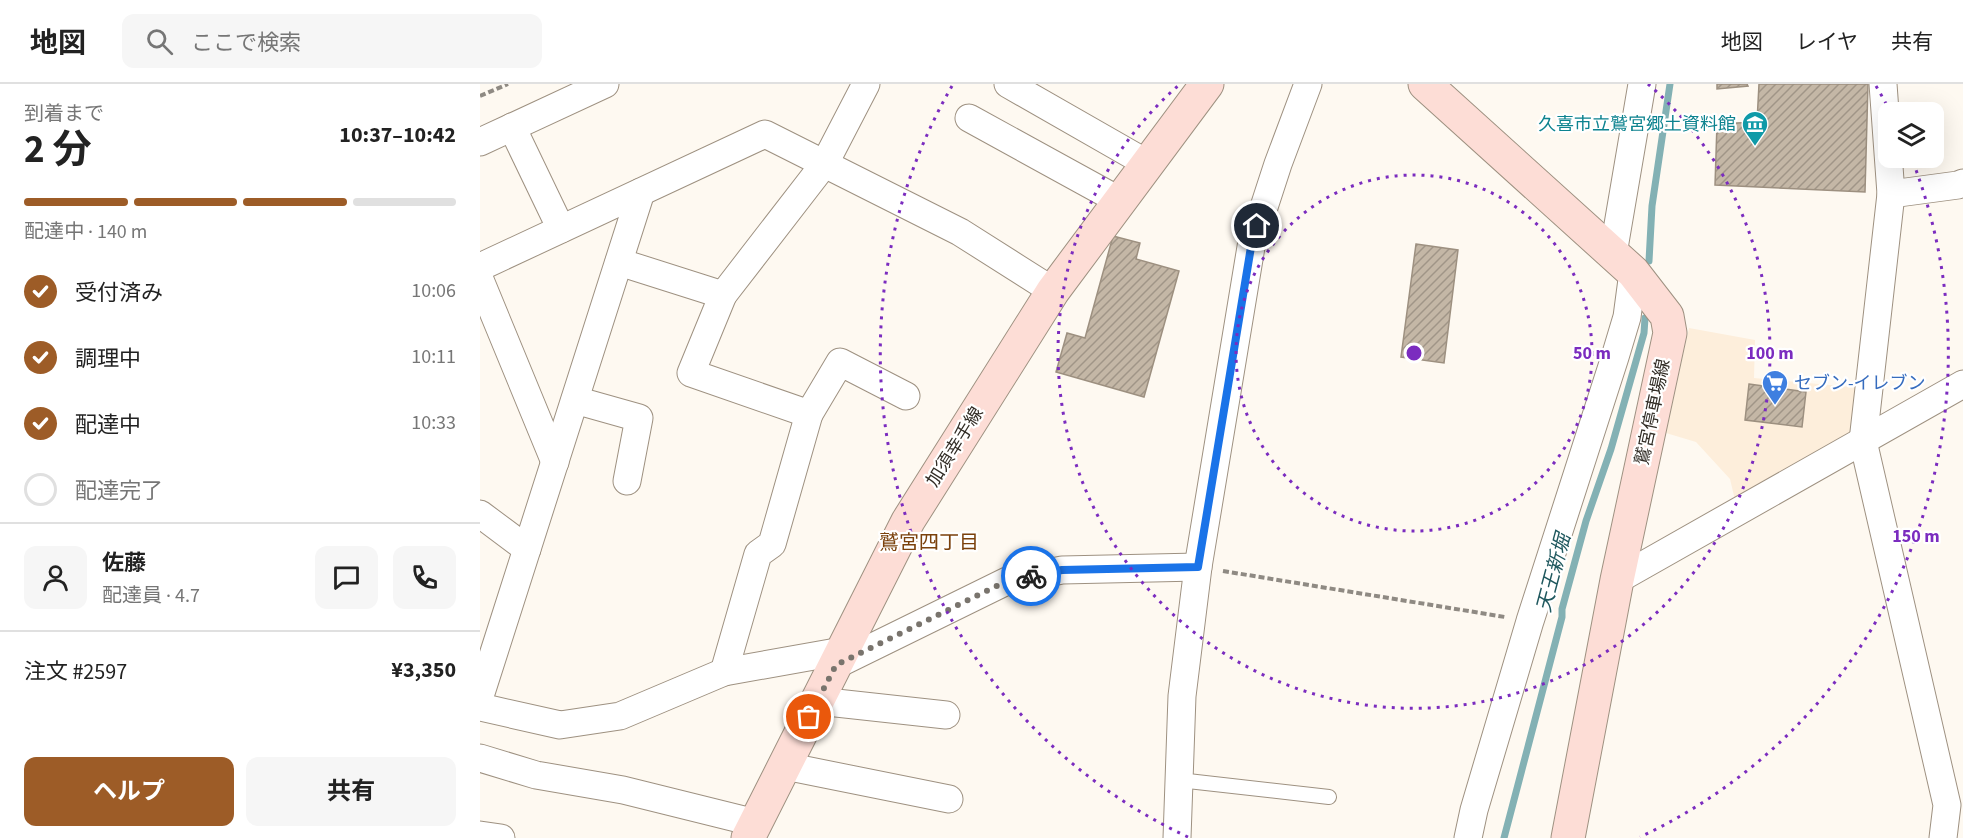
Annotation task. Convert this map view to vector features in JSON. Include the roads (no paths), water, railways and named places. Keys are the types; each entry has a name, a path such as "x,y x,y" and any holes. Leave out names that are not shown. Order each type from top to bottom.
{"main road":[{"name":"鷲宮停車場線","path":"1425,84 1623,263 1667,316 1670,333 1617,580 1568,838"},
{"name":"加須幸手線","path":"752,830 908,521 1053,291 1205,85"}],"street":[{"path":"480,142 605,84"},
{"path":"809,414 691,372 723,295 825,164 866,84"},
{"path":"1008,84 1148,164"},
{"path":"1177,838 1182,696 1198,567 1251,247 1278,164 1308,84"},
{"path":"1468,838 1474,810 1530,621 1627,317 1623,263 1642,84"},
{"path":"1883,84 1891,194 1863,441 1955,800 1943,838"},
{"path":"969,118 1120,201"},
{"path":"512,127 561,229"},
{"path":"480,267 765,134 960,232 1053,291"},
{"path":"1891,194 1963,183"},
{"path":"480,696 487,649 527,549 641,192"},
{"path":"619,262 723,295"},
{"path":"480,280 555,462"},
{"path":"724,672 759,554 772,543 809,414 840,362 906,396"},
{"path":"1617,580 1963,384"},
{"path":"575,400 639,418 627,481"},
{"path":"480,514 527,549"},
{"path":"480,706 560,725 620,716 724,672 839,658 1007,581 1062,570 1198,567"},
{"path":"818,701 946,715"},
{"path":"480,758 536,775 623,790 752,830"},
{"path":"784,766 949,800"},
{"path":"480,835 501,838"}],"lane":[{"path":"1179,780 1329,797"}],"waterway":[{"name":"天王新堀","path":"1649,261 1652,206 1670,84"},
{"name":"天王新堀","path":"1504,838 1562,617 1562,609 1586,521 1611,449 1644,333 1645,318"}],"place":[{"name":"久喜市立鷲宮郷土資料館","path":"1755,147"},
{"name":"セブン-イレブン","path":"1775,406"}],"district":[{"name":"鷲宮四丁目","path":"929,543"}]}
